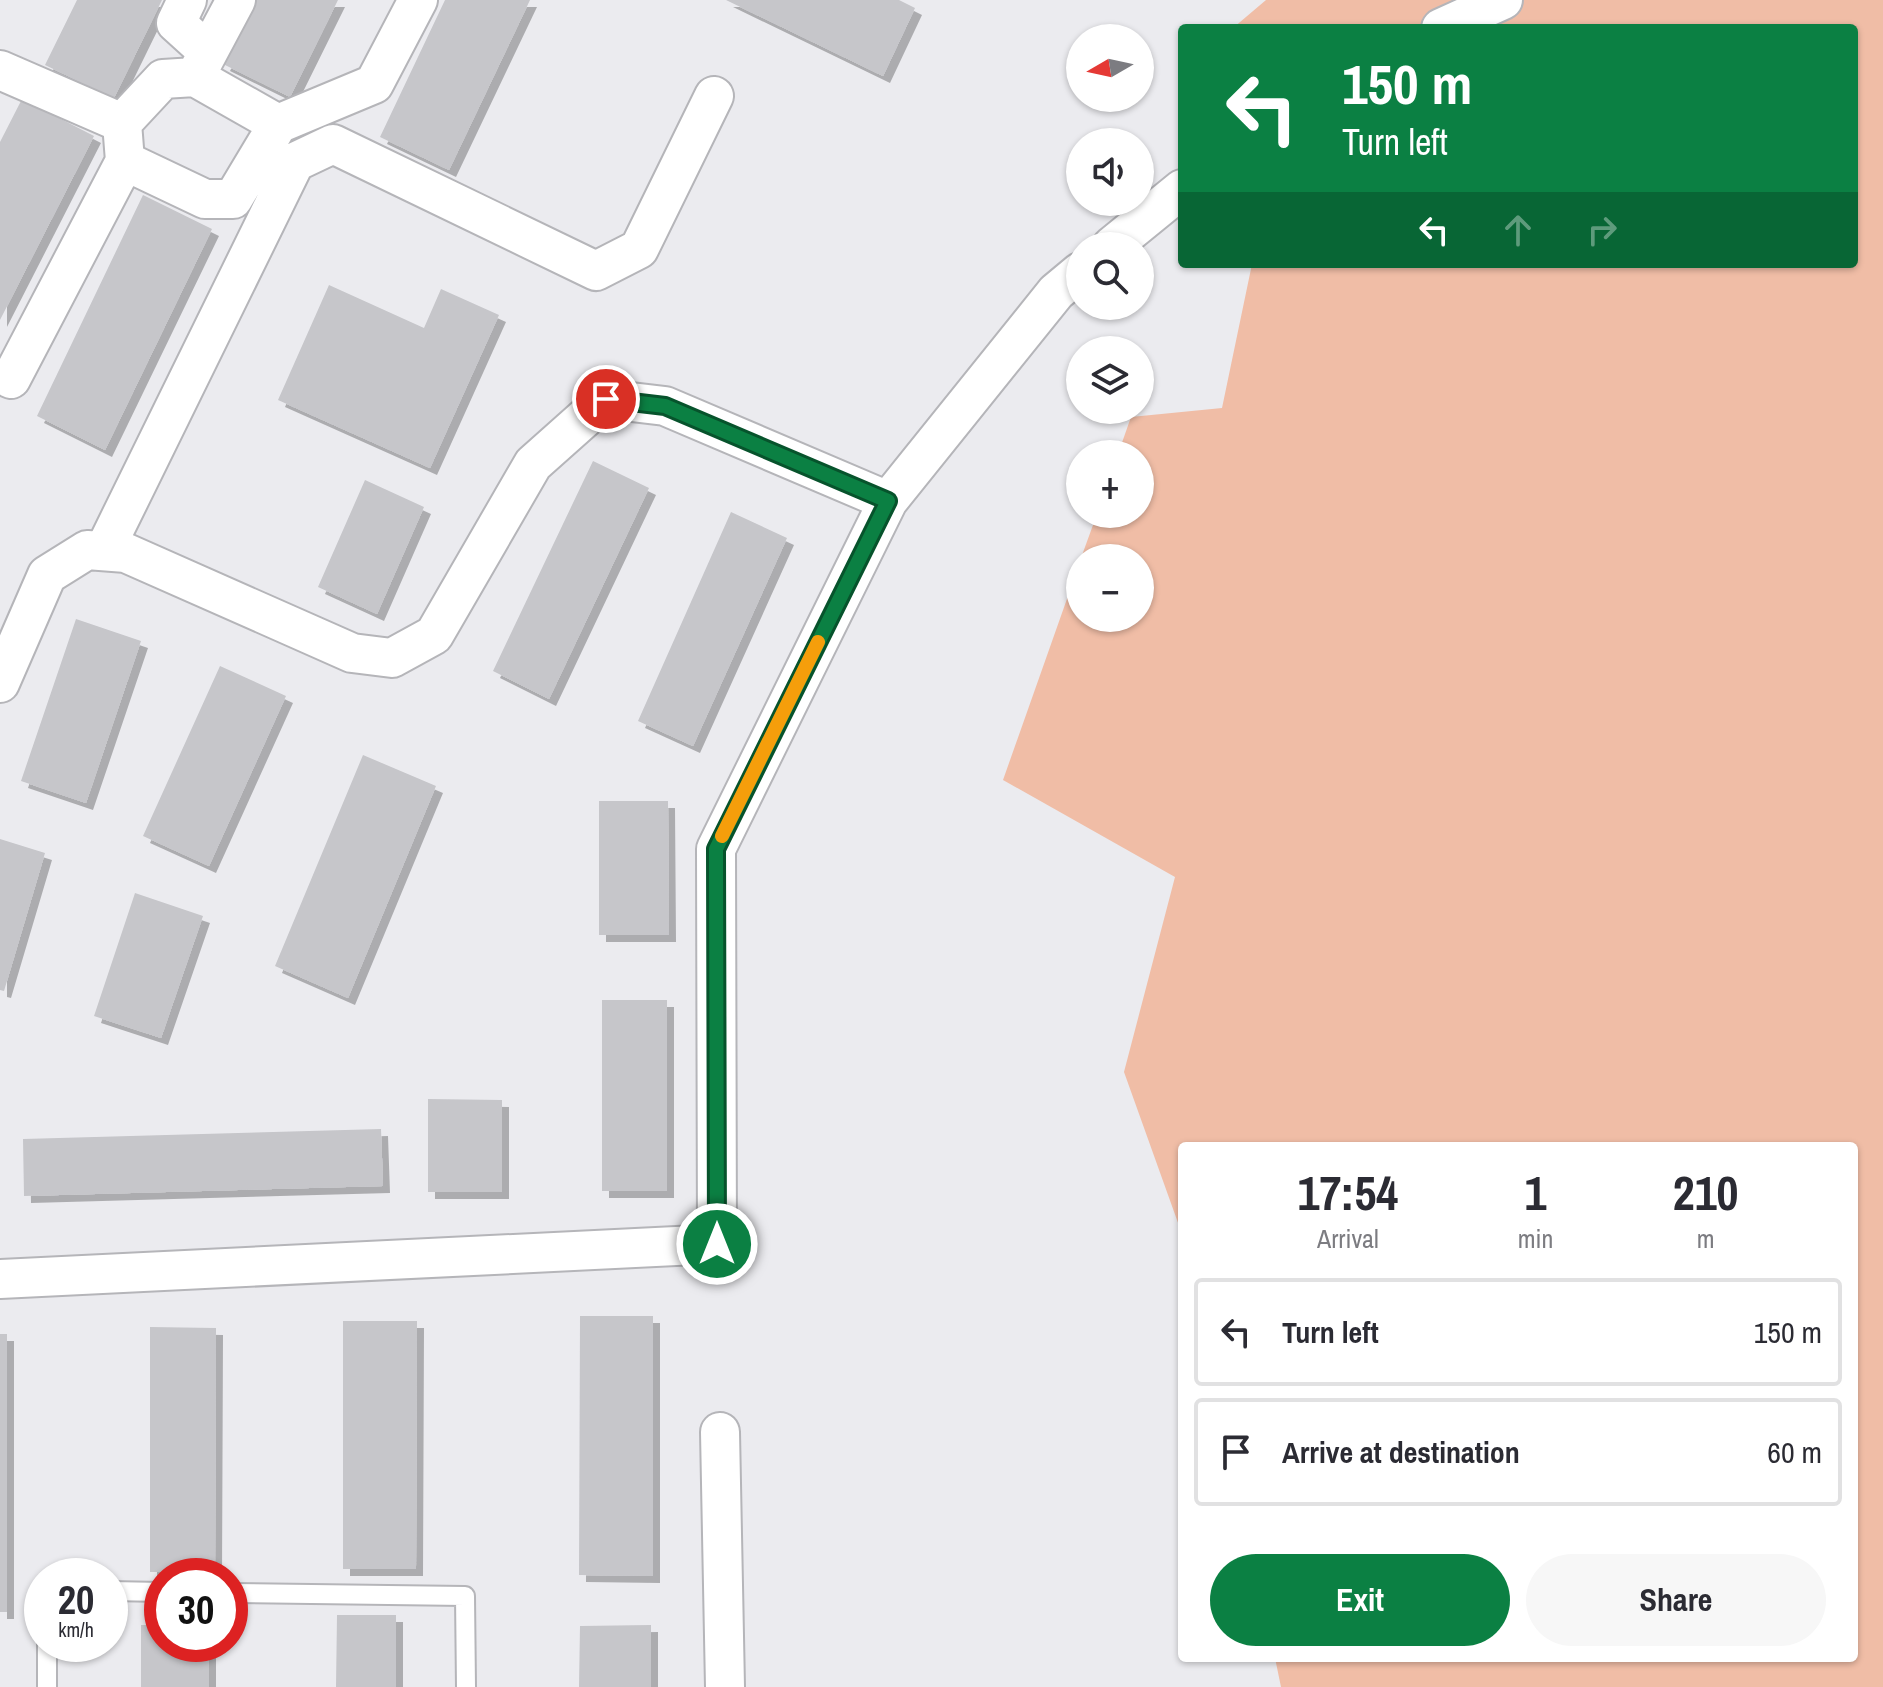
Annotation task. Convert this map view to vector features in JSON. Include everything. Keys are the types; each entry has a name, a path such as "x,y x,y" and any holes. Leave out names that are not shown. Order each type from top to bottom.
{"street":[{"path":"187,0 176,23 201,65 278,124"},
{"path":"11,379 125,161 122,123 163,79 201,65 236,0"},
{"path":"125,161 205,199 233,199 278,124 374,84 418,0"},
{"path":"1450,24 1503,0"},
{"path":"0,70 122,123"},
{"path":"104,551 295,162 333,144 596,271 639,249 714,96"},
{"path":"1129,232 1178,192"},
{"path":"0,1279 717,1244 716,849 888,501 1056,292 1066,284"},
{"path":"0,683 47,575 87,550 126,553 352,653 392,658 434,635 533,464 606,399 665,406 888,501"},
{"path":"720,1432 725,1687"}],"lane":[{"path":"248,1593 465,1596 466,1687"},
{"path":"47,1662 47,1687"}],"shaded area":[{"path":"1266,0 1883,0 1883,1687 1281,1687 1276,1662 1858,1662 1858,1142 1178,1142 1178,1223 1124,1072 1175,877 1003,780 1066,602 1066,632 1154,632 1154,544 1086,544 1092,528 1154,528 1154,440 1123,440 1129,424 1154,424 1154,415 1222,408 1251,268 1858,268 1858,24 1238,24"}],"building":[{"path":"77,0 162,0 114,98 45,65"},
{"path":"255,0 338,0 290,97 223,64"},
{"path":"445,0 530,0 449,170 380,137"},
{"path":"726,0 899,0 915,8 883,76"},
{"path":"22,99 94,136 0,320 0,142"},
{"path":"143,195 212,229 105,450 37,416"},
{"path":"329,285 424,328 441,289 499,315 430,468 278,400"},
{"path":"593,461 649,488 549,699 493,671"},
{"path":"365,480 424,507 377,614 318,587"},
{"path":"731,512 787,538 693,746 638,721"},
{"path":"76,619 141,641 86,803 21,781"},
{"path":"220,666 286,696 209,866 143,836"},
{"path":"363,755 436,786 348,998 275,966"},
{"path":"599,801 668,801 669,935 599,935"},
{"path":"0,839 45,853 4,991 0,990"},
{"path":"135,893 203,916 161,1038 94,1016"},
{"path":"602,1000 667,1000 667,1191 602,1191"},
{"path":"428,1099 502,1100 502,1192 428,1192"},
{"path":"381,1129 383,1186 24,1196 23,1139"},
{"path":"580,1316 653,1316 653,1576 579,1575"},
{"path":"343,1321 417,1321 416,1569 343,1569"},
{"path":"150,1327 216,1328 215,1558 150,1558"},
{"path":"0,1334 7,1334 7,1612 0,1612"},
{"path":"337,1615 396,1615 396,1687 336,1687"},
{"path":"141,1625 144,1625 144,1662 209,1662 209,1687 141,1687"},
{"path":"651,1625 651,1687 579,1687 580,1626"}],"slow traffic":[{"path":"722,836 818,642"}],"route":[{"path":"606,399 665,406 888,501 716,849 717,1244"}]}
